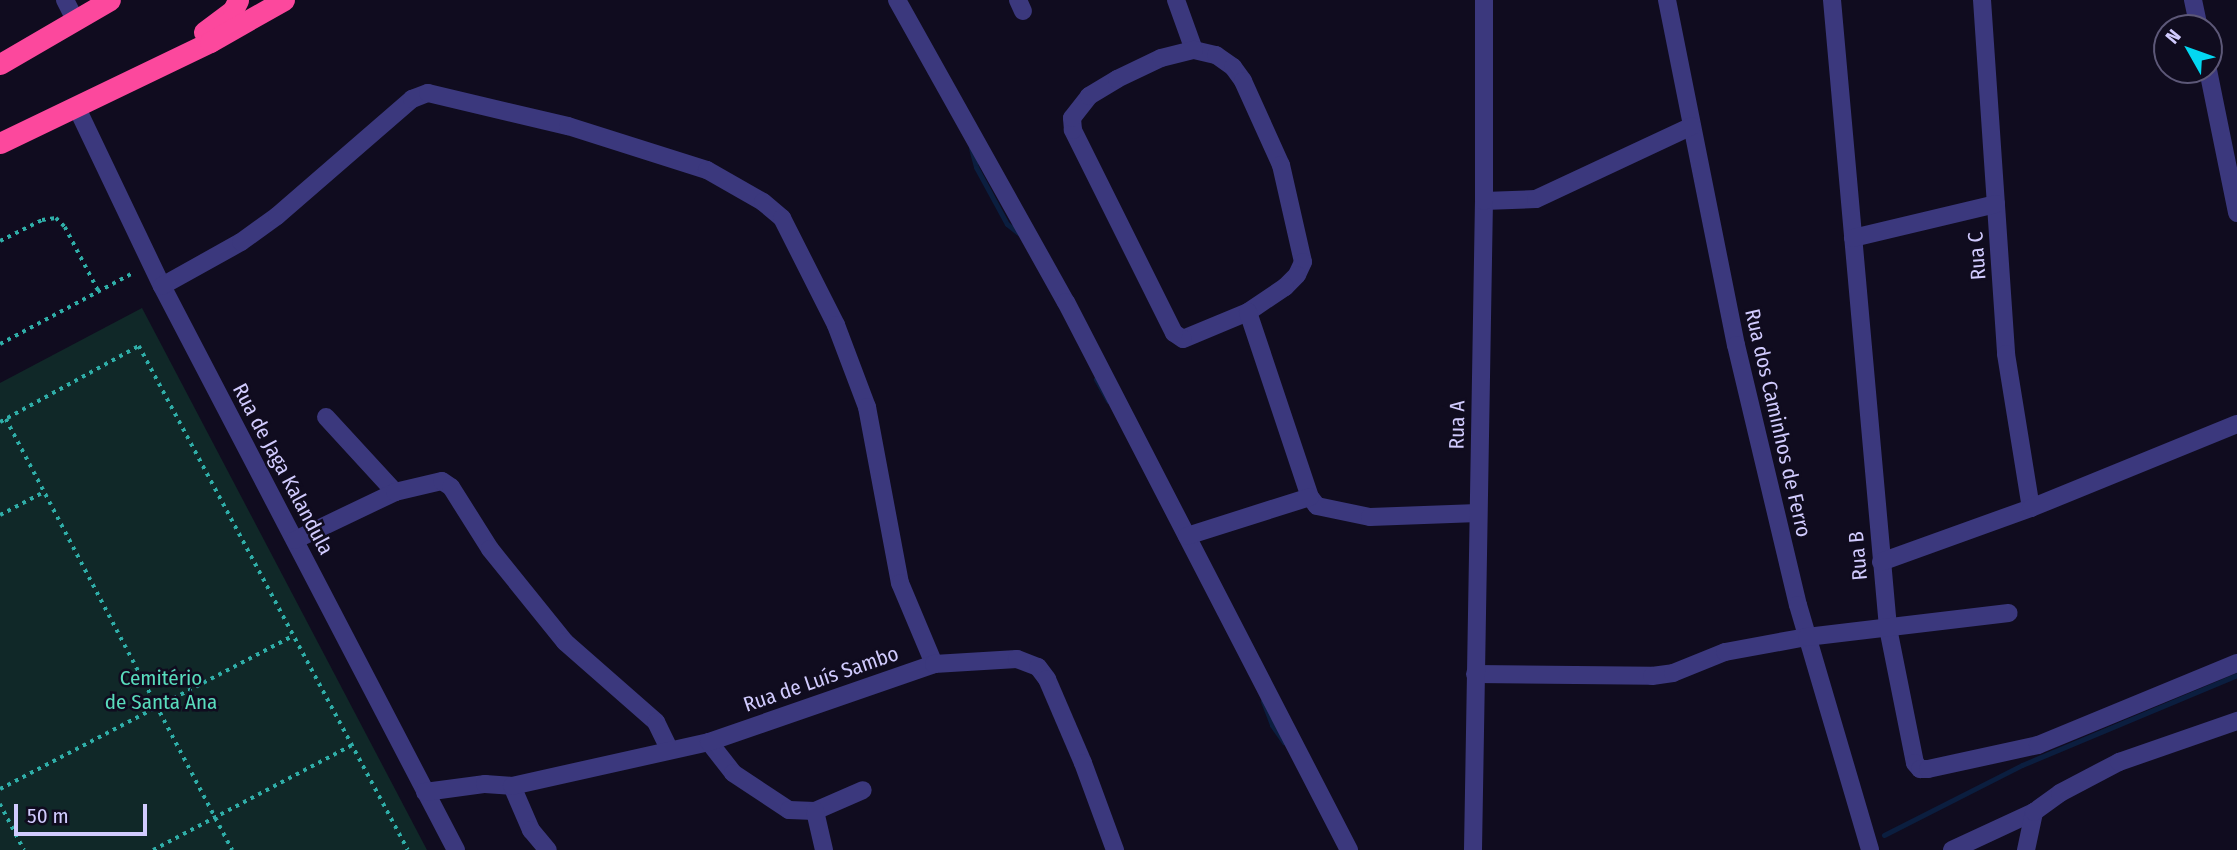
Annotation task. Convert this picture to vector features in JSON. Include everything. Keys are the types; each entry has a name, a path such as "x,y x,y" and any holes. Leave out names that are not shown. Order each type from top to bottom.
{"highway":[{"path":"0,64 110,0"},
{"path":"150,69 221,20 238,0"},
{"path":"0,143 210,42 284,0"}],"street":[{"path":"65,0 75,20"},
{"path":"897,0 1066,302 1349,850"},
{"path":"1176,0 1194,50"},
{"name":"Rua A","path":"1473,850 1484,201 1483,0"},
{"name":"Rua dos Caminhos de Ferro","path":"1667,0 1736,345 1807,637 1870,850"},
{"name":"Rua B","path":"1832,0 1888,628 1911,753 1920,769 2038,745 2237,663"},
{"name":"Rua C","path":"1982,0 2006,354 2031,508"},
{"path":"1194,50 1216,55 1233,68 1243,81 1281,164 1303,262 1297,275 1285,287 1248,312 1183,339 1174,333 1073,130 1072,118 1089,96 1161,58 1194,50"},
{"path":"2211,84 2237,213"},
{"path":"162,286 242,242 277,216 412,99 428,93 580,129 707,170 763,202 782,218 836,325 867,407 900,583 934,664"},
{"name":"Rua de Jaga Kalandula","path":"76,106 162,286 456,850"},
{"path":"1484,201 1536,200 1692,126"},
{"path":"1853,238 1996,204"},
{"path":"1248,312 1310,497 1317,506 1370,517 1478,513"},
{"path":"326,417 395,492"},
{"path":"1881,562 2031,508 2237,424"},
{"path":"295,541 395,492 432,481 442,481 451,486 491,549 565,642 656,722 669,749"},
{"path":"1187,536 1310,497"},
{"path":"1475,674 1652,676 1673,673 1725,652 1807,637 2009,613"},
{"name":"Rua de Luís Sambo","path":"425,792 485,784 512,786 709,742 934,664 1017,659 1038,667 1047,679 1083,763 1115,850"},
{"path":"1952,850 2034,812 2060,793 2119,762 2237,721"},
{"path":"709,742 733,773 789,810 816,811 863,790"},
{"path":"512,786 531,830 548,850"},
{"path":"816,811 824,850"},
{"path":"2026,850 2034,812"}],"path":[{"path":"0,241 42,220 55,218 65,227 99,292"},
{"path":"0,344 131,274"},
{"path":"0,422 139,346 408,850"},
{"path":"6,419 232,850"},
{"path":"0,515 44,492"},
{"path":"0,789 293,635"},
{"path":"153,850 352,745"},
{"path":"0,804 24,850"}],"green space":[{"name":"Cemitério de Santa Ana","path":"142,308 427,850 0,850 0,383"}],"waterway":[{"path":"971,148 976,167 1007,224 1021,235"},
{"path":"1096,379 1108,401"},
{"path":"1884,835 2022,765 2237,675"},
{"path":"1263,701 1272,725 1284,742"}]}
